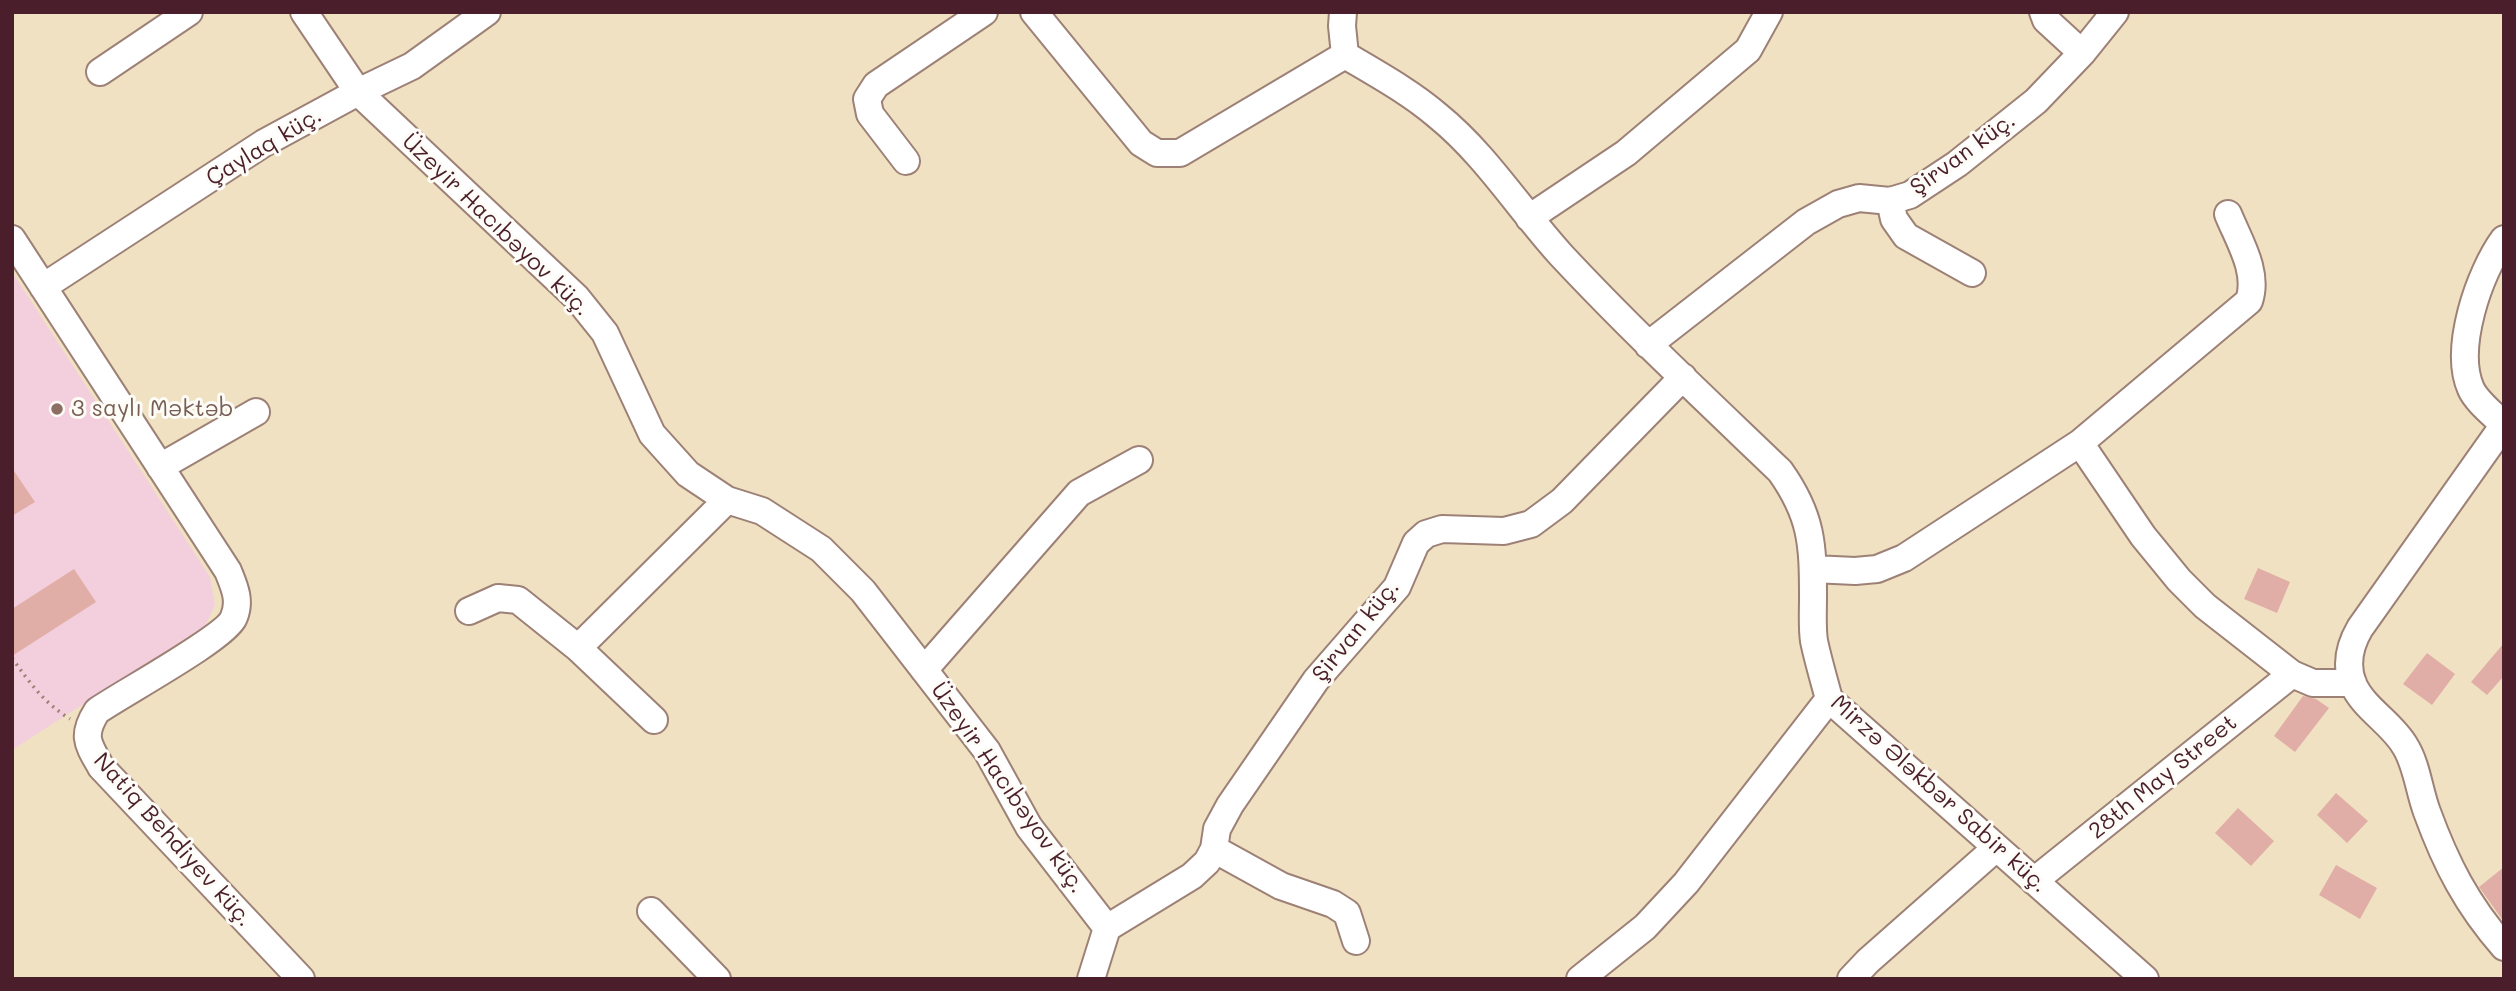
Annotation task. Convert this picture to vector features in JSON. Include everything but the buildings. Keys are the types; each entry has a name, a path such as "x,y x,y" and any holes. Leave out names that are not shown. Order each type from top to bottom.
{"street":[{"path":"100,72 189,12"},
{"name":"Üzeyir Hacıbəyov küç.","path":"304,12 358,92 578,298 605,333 652,434 688,474 727,500 762,511 821,549 863,591 987,751 1029,827 1107,928"},
{"name":"Çaylaq küç.","path":"43,287 264,143 412,66 487,12"},
{"path":"906,161 870,114 867,99 876,85 984,12"},
{"path":"1034,12 1141,143 1157,153 1180,153 1345,55 1343,12"},
{"path":"1530,218 1626,153 1748,50 1769,12"},
{"path":"2043,12 2046,20 2082,53"},
{"name":"Şirvan küç.","path":"1648,345 1817,216 1838,204 1859,198 1890,201 1910,194 1957,164 2036,101 2082,53 2115,12"},
{"name":"Mirzə Ələkbər Sabir küç.","path":"1345,55 1402,90 1439,117 1479,158 1560,253 1648,345 1780,471 1797,496 1805,516 1813,569 1814,639 1829,699 2145,979"},
{"path":"1890,201 1894,219 1906,236 1972,273"},
{"path":"1813,569 1877,569 1904,558 2080,443 2249,301 2254,289 2253,274 2228,214"},
{"name":"Natiq Behdiyev küç.","path":"12,239 228,571 237,595 234,619 216,637 97,711 89,724 87,744 102,767 301,979"},
{"path":"2504,239 2476,290 2463,361 2471,390 2504,427 2360,628 2351,643 2348,661 2353,683 2363,700 2405,744 2426,811 2453,876 2471,908 2504,947"},
{"name":"Şirvan küç.","path":"1107,928 1192,876 1207,862 1214,849 1217,829 1230,805 1316,680 1397,587 1416,543 1426,534 1442,529 1504,531 1531,524 1562,501 1683,377"},
{"path":"160,467 256,411"},
{"path":"2080,443 2143,536 2179,580 2205,606 2292,674 2313,683 2353,683"},
{"path":"924,670 1079,493 1139,460"},
{"path":"578,648 727,500"},
{"path":"469,611 498,598 517,600 578,648 654,720"},
{"name":"28th May Street","path":"2034,881 2292,674"},
{"path":"1580,979 1645,927 1686,883 1829,699"},
{"path":"1851,979 1996,848"},
{"path":"1214,849 1281,886 1333,904 1347,913 1356,941"},
{"path":"651,911 717,979"},
{"path":"1091,979 1107,928"}],"path":[{"path":"12,658 51,708 72,721 89,724"}],"shaded area":[{"name":"3 saylı Məktəb","path":"12,272 210,577 215,605 205,626 12,750"}],"place":[{"name":"3 saylı Məktəb","path":"57,409"}]}
